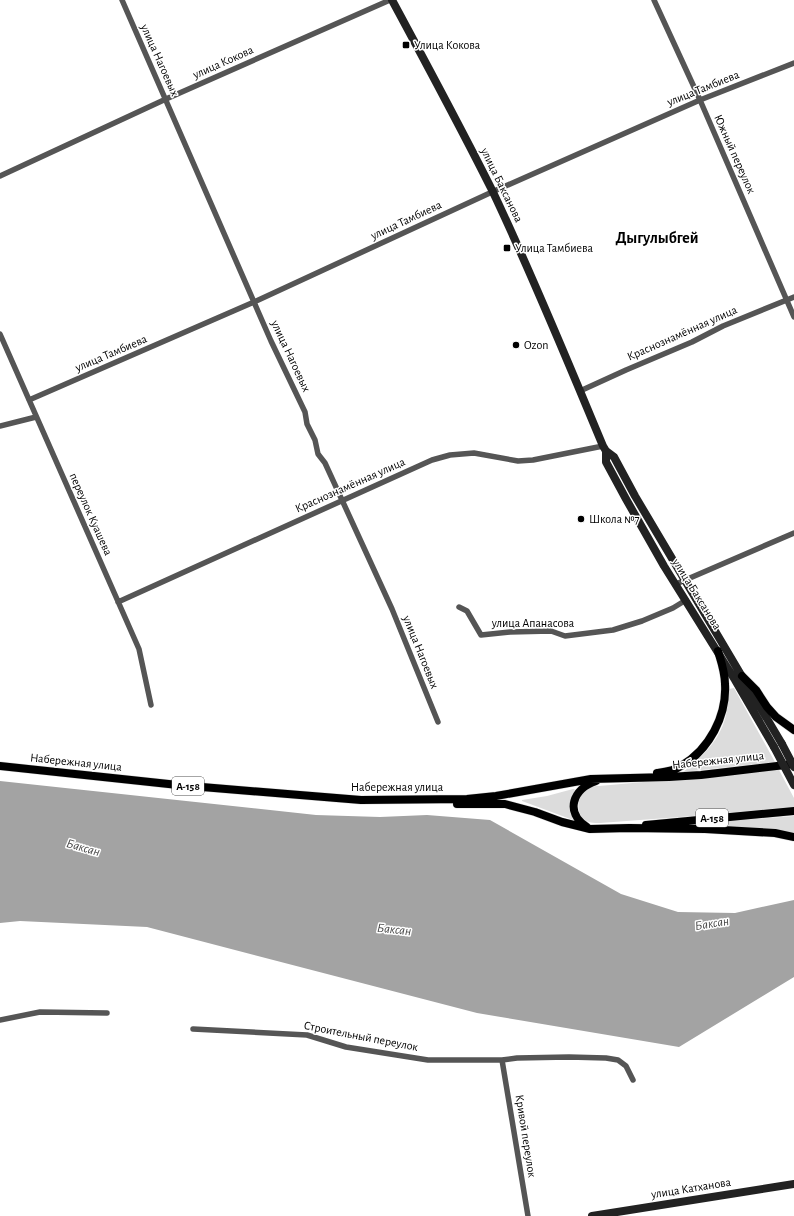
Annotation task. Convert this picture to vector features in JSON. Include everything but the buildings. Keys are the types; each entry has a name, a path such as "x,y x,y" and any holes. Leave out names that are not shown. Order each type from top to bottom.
{"main road":[{"name":"улица Баксанова","path":"391,0 473,153 521,253 605,448 606,462 626,500 676,584 778,746"},
{"name":"улица Баксанова","path":"605,448 614,457 635,496 742,676 778,746"},
{"path":"634,778 680,767 698,753 710,738 720,719 725,690 724,676 718,651"},
{"path":"742,676 756,690 767,707 776,717 794,730"},
{"path":"778,746 794,766"},
{"path":"778,746 794,785"},
{"name":"Набережная улица","path":"0,766 178,785 377,800 467,799 536,790 579,780 701,775 794,766"},
{"path":"590,829 583,825 579,820 574,808 574,802 576,795 584,786 602,778"},
{"name":"А-158","path":"377,800 407,803 505,804 590,829 629,828 657,823 794,811"},
{"path":"629,828 680,828 746,831 775,833 794,838"},
{"name":"улица Катханова","path":"592,1216 794,1184"}],"street":[{"name":"улица Нагоевых","path":"122,0 254,302 305,412 307,424 315,440 318,454 325,462 392,609 438,722"},
{"name":"улица Кокова","path":"0,176 166,99 391,0"},
{"name":"Южный переулок","path":"654,0 700,100 794,317"},
{"name":"улица Тамбиева","path":"29,400 254,302 492,192 700,100 794,63"},
{"name":"Краснознамённая улица","path":"580,391 692,342 723,326 794,297"},
{"name":"переулок Куашева","path":"0,334 139,649 151,705"},
{"path":"0,426 36,417"},
{"name":"Краснознамённая улица","path":"118,602 432,460 450,455 474,453 518,461 605,448"},
{"path":"676,584 794,533"},
{"name":"улица Апанасова","path":"459,607 467,611 481,634 551,632 565,636 613,630 642,621 673,608 686,600"},
{"path":"0,1020 40,1012 107,1013"},
{"name":"Строительный переулок","path":"193,1029 307,1035 346,1047 428,1060 502,1060 517,1058 569,1057 606,1058 618,1060 626,1066 633,1080"},
{"name":"Кривой переулок","path":"502,1060 528,1216"}],"shaded area":[{"path":"734,688 775,762 683,772 714,742 722,727 726,715 729,689"},
{"path":"779,770 794,798 794,807 593,823 586,821 583,818 580,814 578,806 580,797 586,789 591,786"},
{"path":"575,790 570,802 573,820 522,801 522,800 547,796"},
{"path":"794,816 794,834 679,825"}],"water":[{"name":"Баксан","path":"0,781 316,815 380,817 427,815 490,820 621,894 678,912 735,913 794,900 794,977 679,1047 477,1013 147,927 20,921 0,923"}],"place":[{"name":"Улица Кокова","path":"406,45"},
{"name":"Улица Тамбиева","path":"507,248"},
{"name":"Ozon","path":"516,345"},
{"name":"Школа №7","path":"581,519"}],"district":[{"name":"Дыгулыбгей","path":"657,238"}]}
